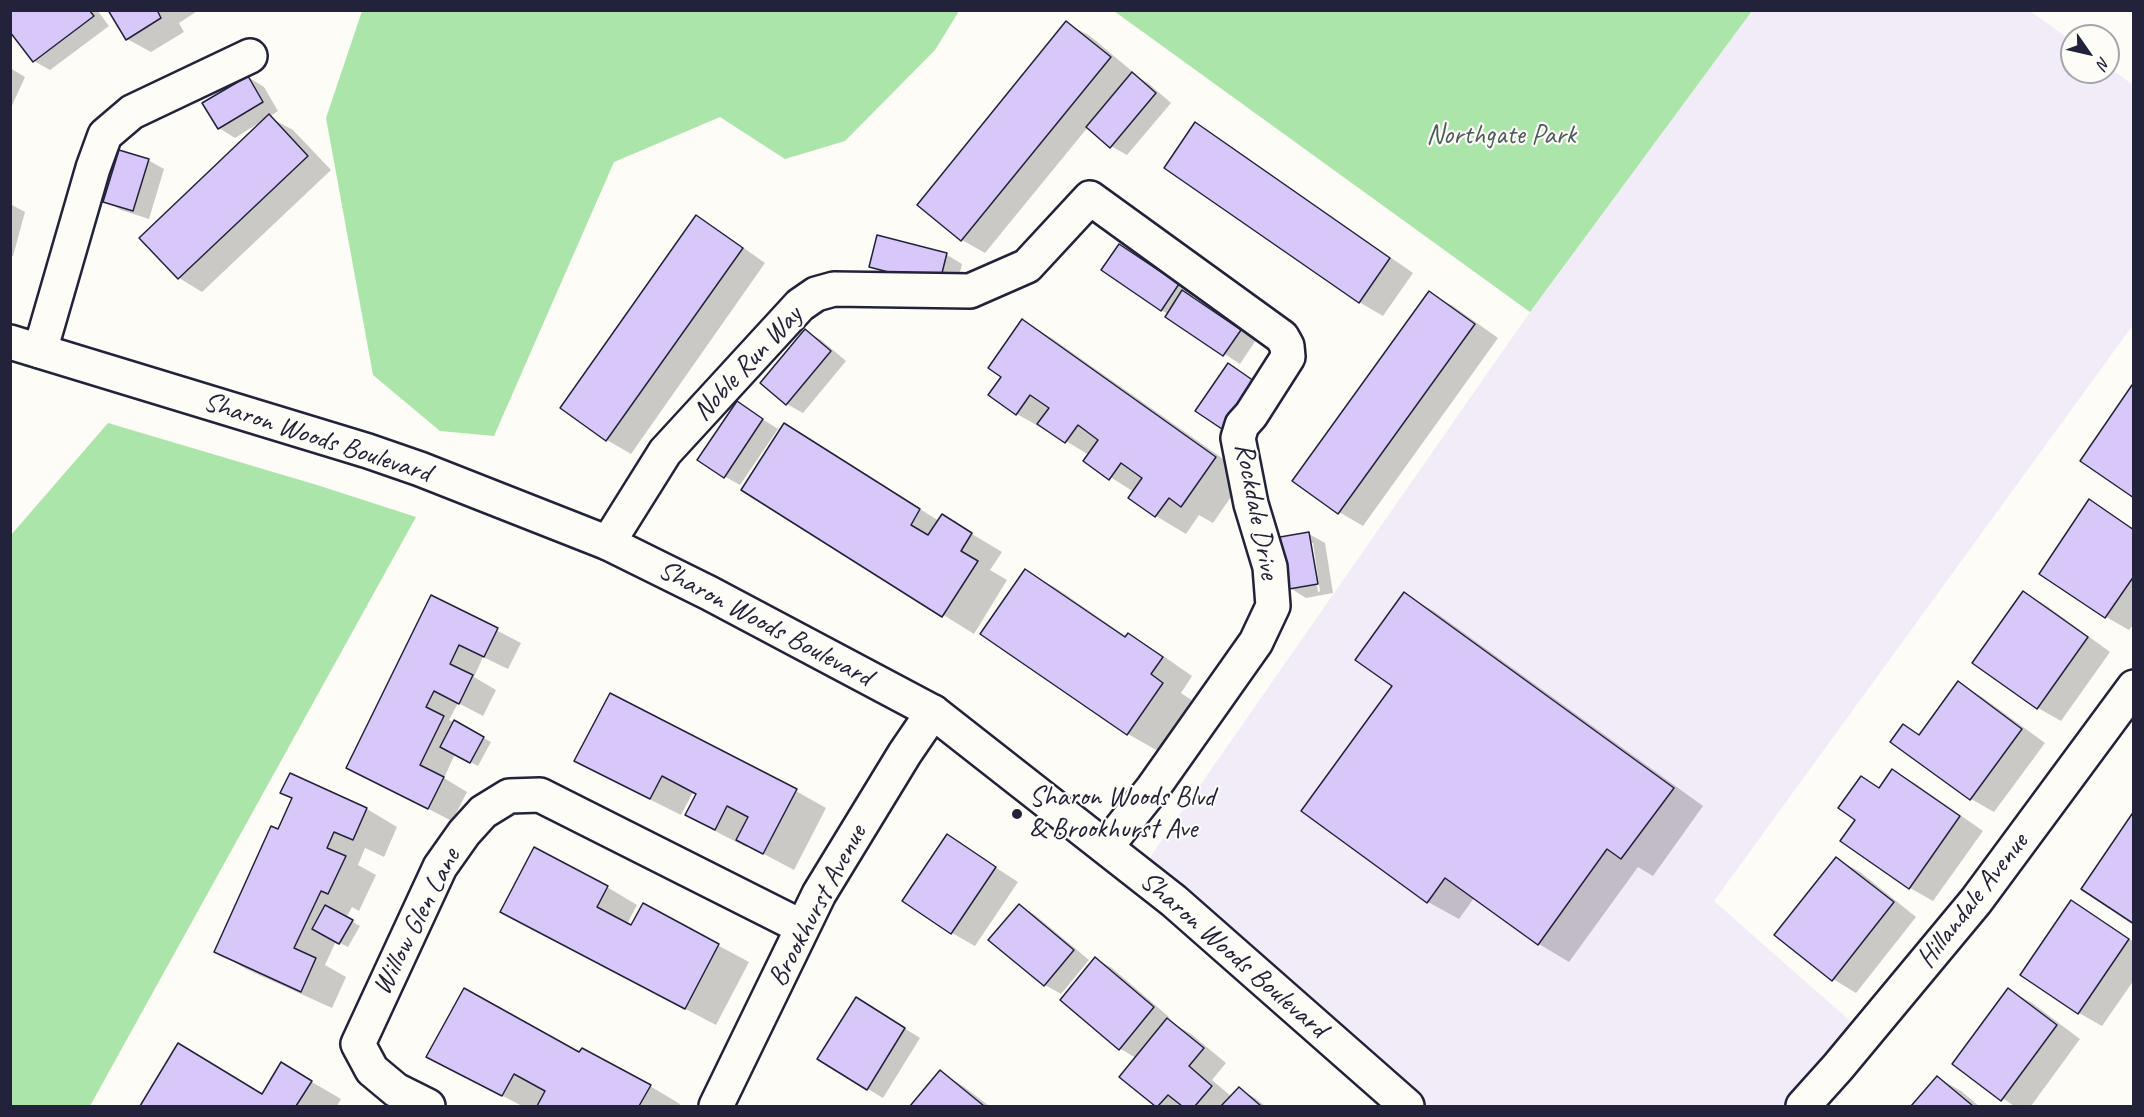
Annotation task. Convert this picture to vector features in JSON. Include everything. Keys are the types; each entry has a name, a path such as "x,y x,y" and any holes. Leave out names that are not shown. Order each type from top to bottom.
{"street":[{"path":"25,347 105,135 132,112 250,56"},
{"name":"Noble Run Way","path":"608,543 666,452 800,305 816,294 834,289 970,291 1027,266 1090,198"},
{"name":"Rockdale Drive","path":"1090,198 1282,337 1287,346 1288,357 1242,425 1238,438 1251,504 1270,567 1273,606 1256,642 1153,788 1106,848"},
{"name":"Sharon Woods Boulevard","path":"25,347 368,451 420,469 608,543 709,593 933,712 1174,901 1407,1107"},
{"name":"Hillandale Avenue","path":"1803,1107 1976,901 2133,687"},
{"name":"Brookhurst Avenue","path":"717,1107 819,894 933,712"},
{"name":"Willow Glen Lane","path":"428,1107 396,1090 372,1070 358,1044 440,867 464,833 483,812 509,796 540,795 802,927"}],"shaded area":[{"path":"1752,11 2030,11 2060,32 2060,84 2120,84 2120,76 2133,85 2133,325 1714,901 1857,1027 1783,1106 1408,1106 1141,870 1530,312"}],"green space":[{"path":"362,10 959,11 935,50 845,141 785,159 720,117 614,162 494,436 440,431 373,375 326,118"},
{"name":"Northgate Park","path":"1114,11 1752,11 1530,312"},
{"path":"108,423 416,517 90,1106 11,1106 11,535"}],"building":[{"path":"10,10 89,10 94,16 33,62 10,32"},
{"path":"108,10 157,10 161,18 126,40"},
{"path":"1066,21 1111,57 961,241 917,205"},
{"path":"1132,72 1156,93 1110,148 1086,127"},
{"path":"248,76 263,102 218,129 202,103"},
{"path":"269,114 308,156 178,279 139,238"},
{"path":"1195,122 1390,258 1359,303 1164,168"},
{"path":"119,150 149,159 133,211 103,202"},
{"path":"696,215 743,248 606,441 560,408"},
{"path":"877,235 947,253 939,285 869,267"},
{"path":"1119,244 1179,284 1161,311 1101,270"},
{"path":"1182,290 1241,330 1223,356 1165,317"},
{"path":"1429,291 1475,324 1338,514 1292,481"},
{"path":"1022,319 1216,457 1181,507 1169,498 1155,517 1128,498 1142,478 1121,463 1109,480 1083,461 1098,440 1078,425 1065,443 1037,424 1049,408 1030,395 1016,415 988,395 1001,377 988,368"},
{"path":"805,329 831,351 786,405 760,383"},
{"path":"1228,363 1254,381 1222,429 1195,411"},
{"path":"2132,385 2134,386 2134,498 2080,461"},
{"path":"737,401 763,419 724,478 697,460"},
{"path":"784,423 920,509 911,525 928,535 942,514 972,533 961,551 978,561 942,617 741,490"},
{"path":"2089,499 2134,530 2134,576 2105,618 2039,574"},
{"path":"1309,532 1318,584 1289,589 1280,537"},
{"path":"1025,569 1125,637 1128,633 1163,657 1151,674 1163,683 1127,735 980,634"},
{"path":"2023,591 2088,637 2037,709 1972,663"},
{"path":"1404,592 1674,788 1621,859 1607,849 1538,945 1445,878 1427,903 1301,811 1392,686 1355,660"},
{"path":"431,595 498,628 484,657 459,645 450,664 473,675 459,704 434,691 426,707 444,716 420,765 444,777 428,809 346,768"},
{"path":"1958,681 2022,729 1970,800 1890,742 1903,724 1919,735"},
{"path":"610,693 797,789 763,854 736,840 748,817 727,806 715,830 685,815 696,794 662,776 650,799 574,761"},
{"path":"454,720 484,737 470,763 440,747"},
{"path":"1892,769 1960,816 1909,889 1840,841 1855,820 1838,808 1861,776 1879,788"},
{"path":"290,773 367,808 353,840 334,832 327,848 346,856 328,894 321,891 294,948 316,958 301,992 214,952 271,826 278,829 292,798 280,793"},
{"path":"2134,811 2134,924 2081,889"},
{"path":"947,834 996,867 951,934 902,901"},
{"path":"534,847 608,886 597,907 631,925 643,903 719,944 685,1009 500,912"},
{"path":"1836,857 1894,902 1832,981 1774,935"},
{"path":"2071,900 2129,939 2078,1014 2020,975"},
{"path":"1019,904 1074,950 1044,986 988,940"},
{"path":"325,905 353,920 339,944 312,929"},
{"path":"1095,957 1154,1007 1119,1050 1060,1000"},
{"path":"464,988 579,1052 582,1048 651,1085 639,1106 537,1106 545,1091 514,1074 502,1096 426,1057"},
{"path":"2008,988 2057,1025 2001,1101 1952,1064"},
{"path":"856,997 905,1028 867,1090 817,1059"},
{"path":"1167,1018 1204,1048 1189,1066 1212,1086 1195,1106 1182,1106 1168,1095 1158,1106 1155,1106 1119,1077"},
{"path":"178,1043 262,1094 281,1062 312,1081 296,1106 140,1106"},
{"path":"940,1070 984,1106 910,1106"},
{"path":"1937,1076 1973,1106 1911,1106"},
{"path":"1239,1087 1261,1106 1221,1106"}],"place":[{"name":"Sharon Woods Blvd & Brookhurst Ave","path":"1017,814"}]}
